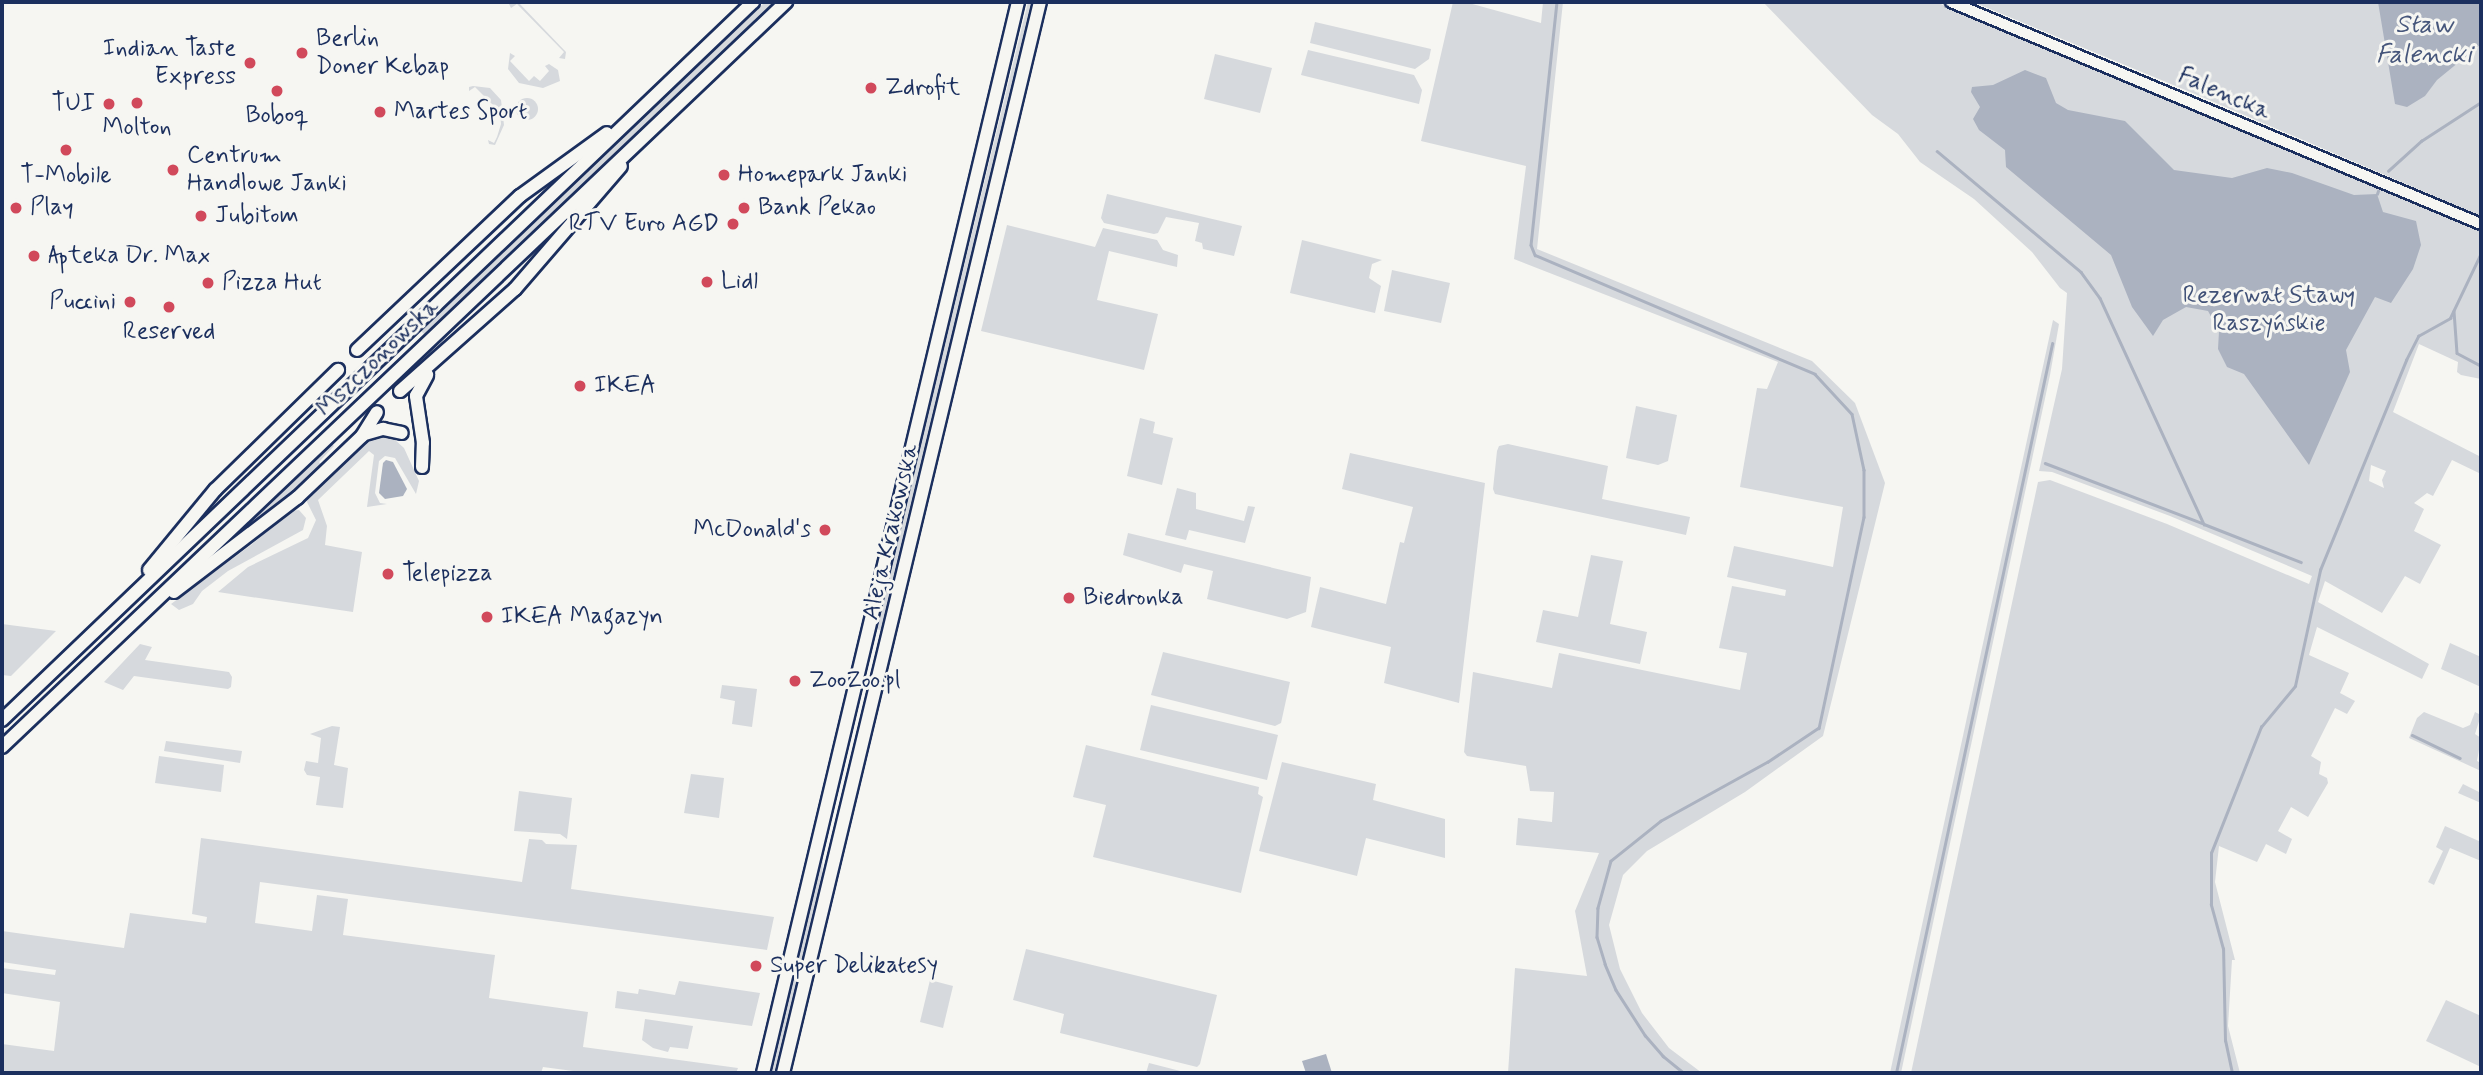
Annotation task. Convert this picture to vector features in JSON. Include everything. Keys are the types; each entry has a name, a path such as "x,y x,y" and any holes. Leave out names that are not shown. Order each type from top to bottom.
{"main road":[{"name":"Mszczonowska","path":"2,720 753,2"},
{"name":"Mszczonowska","path":"2,747 427,340 786,2"},
{"name":"Aleja Krakowska","path":"763,1073 1018,2"},
{"name":"Aleja Krakowska","path":"783,1073 1040,2"},
{"path":"357,350 520,196 647,104"},
{"path":"400,391 435,363 515,289 664,116"},
{"path":"422,467 423,443 416,396 420,384 435,363"},
{"path":"115,611 215,490 338,370"},
{"path":"132,623 256,532 362,436 377,412"},
{"path":"362,436 379,429 402,433"}],"street":[{"name":"Falencka","path":"1951,2 2481,224"}],"green space":[{"path":"508,2 518,2 566,52 565,59 559,58 564,52 517,4 511,8"},
{"path":"765,2 775,2 450,311 424,334 420,330"},
{"path":"1028,2 1034,2 883,631 876,629"},
{"path":"1453,2 1465,2 1541,23 1543,2 1563,2 1537,249 1812,361 1855,403 1885,483 1823,736 1745,792 1647,851 1623,875 1609,925 1620,969 1642,1013 1669,1048 1702,1073 1508,1073 1515,968 1587,976 1575,911 1599,853 1516,845 1518,818 1552,822 1554,792 1530,791 1526,766 1467,756 1464,752 1473,672 1552,688 1559,653 1740,690 1747,653 1719,648 1732,586 1785,596 1786,590 1727,577 1734,546 1833,567 1843,507 1740,487 1757,388 1767,389 1778,362 1514,259 1526,166 1421,141"},
{"name":"Rezerwat Stawy Raszyńskie","path":"1763,2 1936,2 2481,230 2481,379 2461,375 2457,372 2458,362 2419,344 2393,412 2481,457 2481,474 2452,460 2433,496 2427,493 2414,503 2424,509 2414,531 2441,545 2420,584 2405,576 2382,613 2325,581 2318,602 2429,664 2422,679 2317,627 2309,655 2349,673 2340,693 2355,701 2347,714 2335,708 2311,756 2321,762 2319,774 2327,778 2328,783 2308,817 2291,807 2278,831 2292,839 2286,854 2266,844 2257,862 2219,846 2215,882 2235,960 2232,960 2228,1026 2240,1073 1911,1073 2038,482 2050,480 2167,524 2309,584 2312,576 2170,516 2052,472 2039,471 2062,369 2067,293 2032,252 1974,199 1920,162 1898,134 1872,115","holes":["2371,465 2386,471 2382,480 2384,488 2369,481"]},
{"path":"1973,2 2481,2 2481,216 2195,94"},
{"path":"1315,22 1431,49 1429,59 1415,69 1310,43"},
{"path":"1308,50 1414,75 1422,90 1419,104 1301,75"},
{"path":"510,53 515,56 510,61 529,81 534,76 540,81 549,71 545,66 549,64 558,70 560,81 543,88 519,83 508,69"},
{"path":"1215,54 1272,68 1260,113 1204,99"},
{"path":"473,86 490,88 501,100 504,125 495,145 489,144 488,140 494,143 497,137 501,124 500,112 475,87 469,91 469,87"},
{"path":"527,98 535,101 538,109 535,117 527,120 519,117 516,109 519,101"},
{"path":"1107,194 1242,226 1234,256 1203,249 1202,243 1195,241 1199,223 1166,217 1158,233 1154,234 1104,223 1101,218"},
{"path":"1007,225 1095,247 1103,228 1157,240 1163,250 1178,255 1177,267 1109,251 1097,300 1158,314 1144,370 981,331"},
{"path":"1302,240 1382,260 1372,264 1369,278 1381,286 1375,313 1290,293"},
{"path":"1392,270 1450,283 1441,323 1384,311"},
{"path":"2053,320 2059,324 2050,375 1901,1073 1890,1073"},
{"path":"1636,406 1677,415 1668,461 1658,465 1626,458"},
{"path":"1140,418 1155,422 1153,433 1173,438 1162,485 1127,476"},
{"path":"382,436 394,439 404,448 419,481 416,494 395,458 385,456 379,461 375,493 380,503 387,504 367,507 374,455 369,451 318,500 327,526 325,545 362,552 353,612 218,592 248,567 308,538 316,520 307,502 308,495 355,448"},
{"path":"332,444 334,446 319,462 322,466 256,528 226,546"},
{"path":"1508,444 1608,466 1602,499 1690,517 1686,535 1495,494 1493,489 1497,451 1499,446"},
{"path":"1350,453 1485,483 1459,703 1384,683 1391,647 1311,627 1320,587 1386,604 1400,542 1404,543 1413,507 1342,489"},
{"path":"1177,488 1196,493 1196,509 1244,521 1248,506 1255,507 1245,543 1189,530 1186,540 1165,535"},
{"path":"299,510 306,518 303,530 228,571 202,591 193,604 179,610 171,604 251,545 291,511"},
{"path":"1128,533 1311,577 1306,612 1287,619 1207,599 1213,571 1184,564 1181,573 1123,555"},
{"path":"1591,555 1623,561 1610,624 1647,632 1640,664 1536,642 1543,610 1578,617"},
{"path":"2,624 56,631 11,676 2,675"},
{"path":"2450,643 2481,657 2481,687 2441,669"},
{"path":"140,644 152,647 145,660 229,672 232,677 231,687 228,689 134,676 123,690 104,682"},
{"path":"1163,652 1290,682 1281,723 1275,726 1151,695"},
{"path":"722,685 757,689 752,727 732,724 735,701 720,698"},
{"path":"1151,705 1278,735 1267,780 1140,750"},
{"path":"2424,712 2463,728 2470,725 2475,712 2481,715 2475,734 2481,738 2477,761 2481,763 2481,771 2409,738 2417,718"},
{"path":"332,726 340,727 334,765 348,768 343,808 316,805 320,777 307,775 304,770 306,761 318,763 321,738 310,734"},
{"path":"166,741 242,751 240,763 164,751"},
{"path":"1086,745 1259,787 1258,794 1263,797 1241,893 1093,857 1106,805 1073,797"},
{"path":"159,756 224,765 221,792 155,783"},
{"path":"1282,762 1376,784 1373,800 1445,819 1445,858 1366,838 1357,876 1259,851"},
{"path":"691,774 724,778 719,818 684,813"},
{"path":"2463,784 2481,793 2481,803 2458,793"},
{"path":"519,791 572,798 567,839 560,834 514,831"},
{"path":"2445,826 2481,842 2481,861 2450,848 2434,885 2428,882 2443,851 2436,847"},
{"path":"201,838 522,882 529,839 542,840 546,844 577,845 571,889 774,917 767,950 260,882 255,923 312,931 317,895 348,899 343,935 495,955 489,998 588,1012 583,1047 738,1068 736,1073 588,1073 543,1067 541,1073 2,1073 2,1044 54,1051 60,1002 2,993 2,968 55,975 56,970 2,962 2,931 124,948 130,913 206,923 207,917 192,914"},
{"path":"823,853 822,884 777,1073 769,1073"},
{"path":"1026,949 1217,995 1200,1064 1197,1067 1060,1033 1064,1014 1013,1000"},
{"path":"930,980 953,986 943,1028 920,1022"},
{"path":"679,981 760,993 752,1026 615,1008 617,991 638,994 639,989 675,995"},
{"path":"2446,1000 2481,1016 2481,1067 2426,1041"},
{"path":"645,1019 693,1026 688,1049 670,1047 668,1052 653,1048 642,1040"},
{"path":"1149,1063 1188,1073 1146,1073"}],"water":[{"name":"Staw Falencki","path":"2378,2 2481,2 2481,44 2437,80 2425,96 2407,107 2395,104"},
{"path":"2025,70 2046,78 2056,103 2068,110 2125,121 2174,170 2232,178 2267,168 2292,173 2354,195 2377,194 2383,212 2416,221 2421,245 2413,269 2391,303 2375,297 2346,350 2350,372 2309,465 2244,374 2227,367 2218,349 2219,331 2208,311 2186,307 2163,320 2153,336 2132,307 2111,255 2006,167 2005,150 1979,130 1973,119 1980,107 1971,92 1972,87 1993,85"},
{"path":"386,460 393,462 407,489 403,496 385,499 379,493 383,463"},
{"path":"1326,1054 1332,1073 1306,1073 1302,1061"}],"waterway":[{"path":"1557,2 1531,245 1535,255 1815,374 1852,414 1864,470 1864,517 1819,728 1768,762 1661,821 1611,861 1598,908 1597,937 1605,964 1616,990 1645,1035 1663,1056 1684,1073"},
{"path":"2388,171 2421,141 2481,102"},
{"path":"1937,151 2081,272 2100,298 2204,524 2301,562"},
{"path":"2232,1073 2225,1041 2223,949 2211,905 2211,853 2261,727 2295,686 2320,570 2406,360 2418,336 2450,318 2481,253"},
{"path":"2454,311 2457,353 2481,366"},
{"path":"1896,1073 2052,344"},
{"path":"2045,463 2202,523"},
{"path":"2412,735 2460,758"}],"place":[{"name":"Berlin Doner Kebap","path":"302,53"},
{"name":"Indian Taste Express","path":"250,63"},
{"name":"Zdrofit","path":"871,88"},
{"name":"Boboq","path":"277,91"},
{"name":"Molton","path":"137,103"},
{"name":"TUI","path":"109,104"},
{"name":"Martes Sport","path":"380,112"},
{"name":"T-Mobile","path":"66,150"},
{"name":"Centrum Handlowe Janki","path":"173,170"},
{"name":"Homepark Janki","path":"724,175"},
{"name":"Play","path":"16,208"},
{"name":"Bank Pekao","path":"744,208"},
{"name":"Jubitom","path":"201,216"},
{"name":"RTV Euro AGD","path":"733,224"},
{"name":"Apteka Dr. Max","path":"34,256"},
{"name":"Lidl","path":"707,282"},
{"name":"Pizza Hut","path":"208,283"},
{"name":"Puccini","path":"130,302"},
{"name":"Reserved","path":"169,307"},
{"name":"IKEA","path":"580,386"},
{"name":"McDonald's","path":"825,530"},
{"name":"Telepizza","path":"388,574"},
{"name":"Biedronka","path":"1069,598"},
{"name":"IKEA Magazyn","path":"487,617"},
{"name":"ZooZoo.pl","path":"795,681"},
{"name":"Super Delikatesy","path":"756,966"}]}
